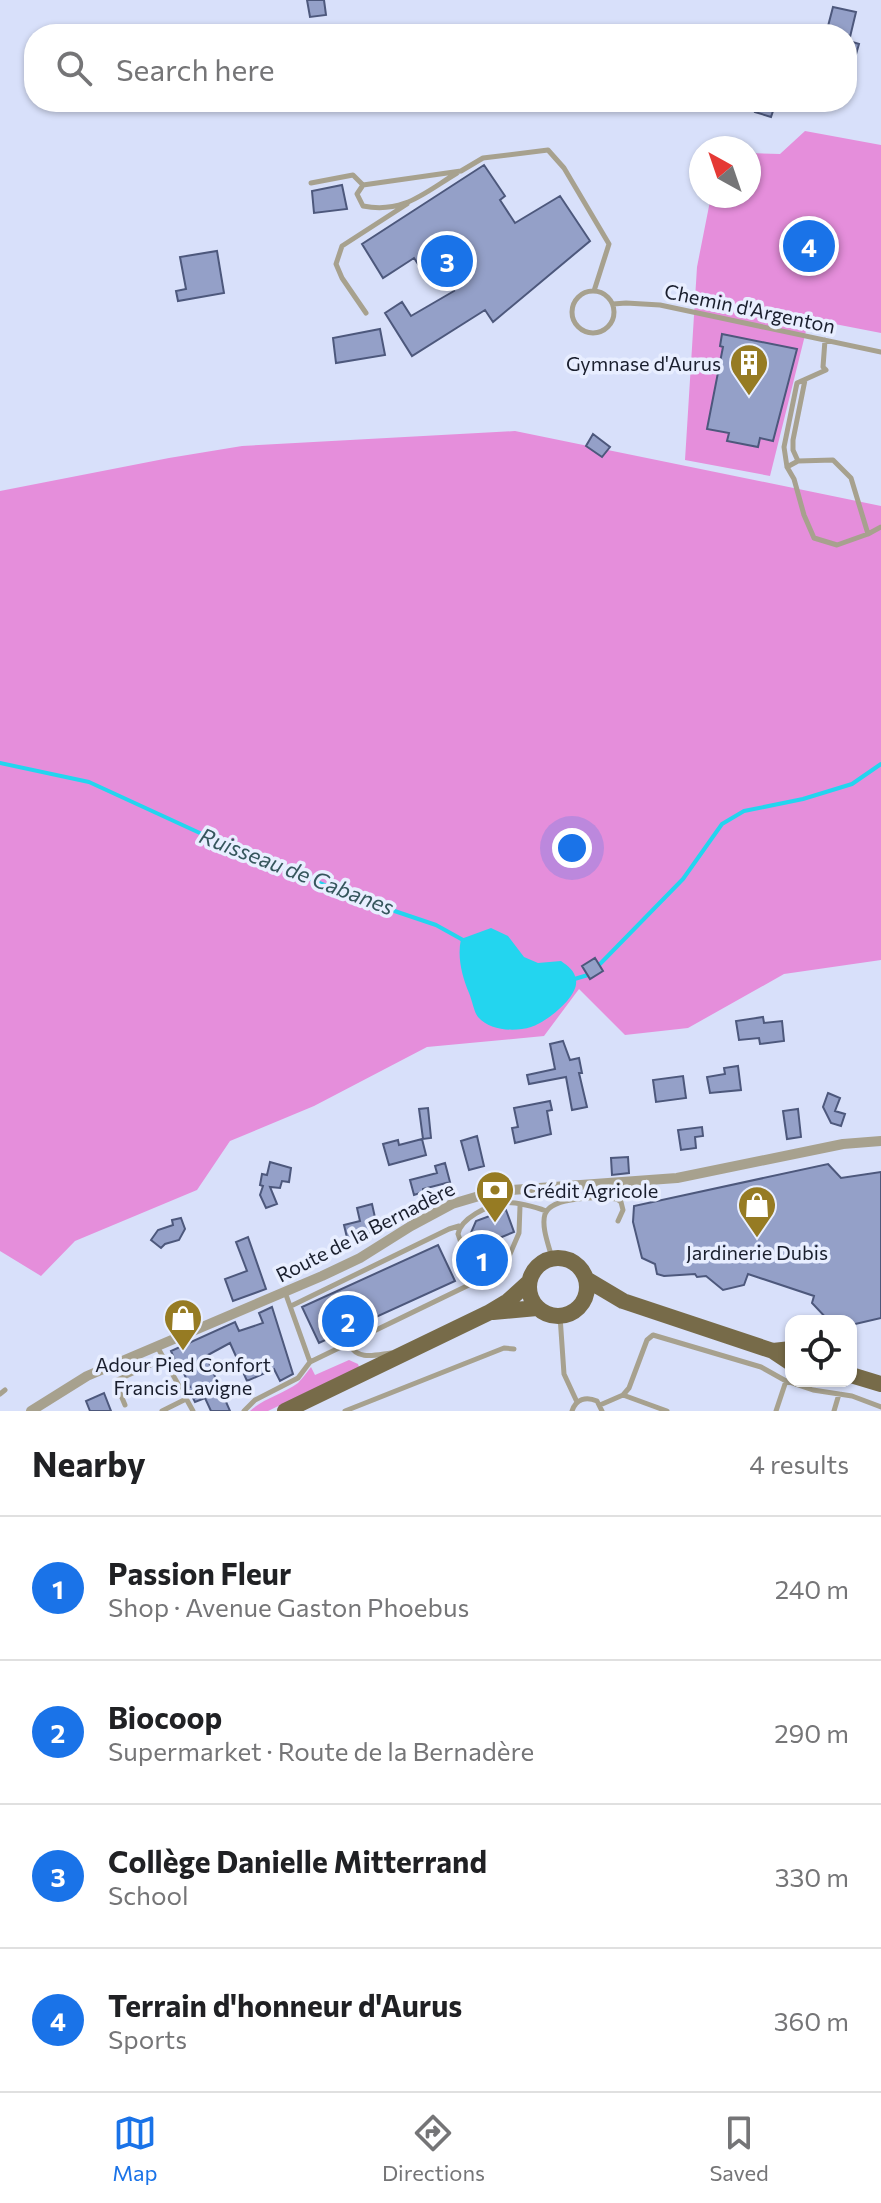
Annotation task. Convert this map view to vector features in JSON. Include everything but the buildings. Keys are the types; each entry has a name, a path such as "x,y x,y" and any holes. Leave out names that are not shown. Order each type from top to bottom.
{"main road":[{"path":"285,1411 488,1313 508,1301 529,1282 537,1266 552,1258 569,1260 583,1271 586,1295 583,1302 569,1314 544,1313 531,1300 529,1282"},
{"path":"586,1279 623,1301 773,1351 785,1359"},
{"path":"583,1302 623,1301"},
{"path":"488,1313 537,1308"},
{"path":"773,1351 785,1350"},
{"path":"857,1377 881,1384"}],"street":[{"name":"Route de la Bernadère","path":"31,1411 87,1376 360,1258 452,1204 496,1191 677,1178 843,1144 881,1141"}],"lane":[{"path":"366,313 336,264 342,246 483,158 548,150 564,168 609,244 594,291"},
{"path":"407,204 377,209 363,206 357,194 363,185 461,171"},
{"path":"311,183 353,175 363,185"},
{"path":"594,291 602,293 613,304 613,319 604,331 590,333 583,331 573,320 573,306 581,295 594,291"},
{"name":"Chemin d'Argenton","path":"613,304 660,305 881,352"},
{"path":"825,340 823,367 826,370 797,383 784,447 787,467 814,538 837,545 881,527"},
{"path":"798,461 793,440 805,379"},
{"path":"787,467 798,461 833,460 851,478 868,534"},
{"path":"552,1258 545,1226 546,1211 554,1204 569,1200 620,1200 623,1206 618,1221"},
{"path":"475,1283 458,1234 463,1221 504,1203 535,1206 546,1211"},
{"path":"244,1411 255,1400 298,1378 310,1362 504,1268 519,1233 520,1206"},
{"path":"291,1306 459,1226"},
{"path":"285,1292 310,1362"},
{"path":"560,1316 564,1374 577,1402"},
{"path":"572,1411 577,1402 587,1398 601,1408 623,1395 629,1388 647,1340 653,1335 761,1367 785,1380"},
{"path":"349,1344 357,1354 364,1356 404,1352"},
{"path":"157,1347 193,1411"},
{"path":"345,1411 504,1348 514,1349"},
{"path":"115,1381 164,1359"},
{"path":"110,1367 125,1405"},
{"path":"776,1411 785,1384"},
{"path":"810,1387 852,1396 881,1407"},
{"path":"834,1411 839,1394"},
{"path":"623,1395 667,1411"},
{"path":"162,1411 186,1399"}],"shaded area":[{"path":"805,131 881,145 881,333 809,319 770,476 685,460 697,267 709,208 761,208 761,153 780,154"},
{"path":"515,431 881,506 881,960 784,974 688,1028 625,1035 579,989 544,1036 427,1047 314,1106 230,1141 197,1190 75,1241 41,1276 0,1251 0,491 242,446"},
{"path":"349,1360 359,1367 268,1411 250,1411 298,1383 311,1367 315,1375"}],"water":[{"path":"491,928 508,936 524,957 538,963 561,961 574,974 576,987 567,1001 537,1025 525,1029 503,1029 483,1022 477,1015 461,966 461,939"}],"waterway":[{"name":"Ruisseau de Cabanes","path":"0,763 89,782 202,834 356,898 436,925 463,940"},
{"name":"Ruisseau de Cabanes","path":"599,965 683,879 722,824 744,811 803,799 852,784 881,764"},
{"name":"Ruisseau de Cabanes","path":"571,980 588,975"}],"place":[{"name":"Terrain d'honneur d'Aurus","path":"809,246"},
{"name":"Collège Danielle Mitterrand","path":"447,261"},
{"name":"Gymnase d'Aurus","path":"749,397"},
{"name":"Crédit Agricole","path":"495,1224"},
{"name":"Jardinerie Dubis","path":"757,1239"},
{"name":"Passion Fleur","path":"482,1260"},
{"name":"Biocoop","path":"348,1321"},
{"name":"Adour Pied Confort Francis Lavigne","path":"183,1352"}]}
